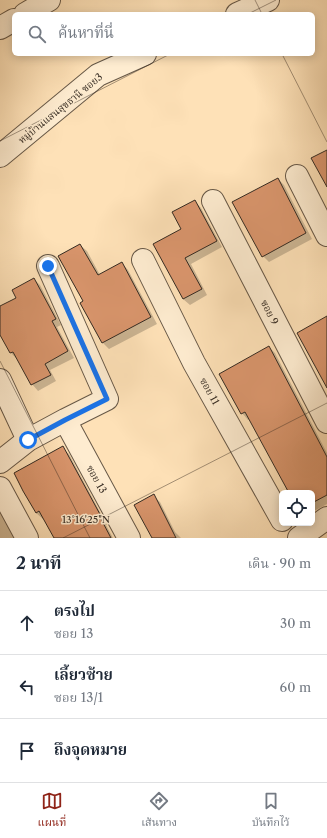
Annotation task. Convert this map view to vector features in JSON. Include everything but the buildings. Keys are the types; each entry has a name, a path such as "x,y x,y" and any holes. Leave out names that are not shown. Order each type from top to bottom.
{"street":[{"path":"28,12 49,0"},
{"path":"241,12 268,0"},
{"path":"0,28 12,21"},
{"name":"หมู่บ้านแสนสุขธานี ซอย3","path":"0,156 98,75 141,56"},
{"path":"297,176 327,235"},
{"name":"ซอย 9","path":"213,201 327,422"},
{"name":"ซอย 11","path":"143,260 194,363 279,515"},
{"path":"0,462 28,440 107,399 48,266"},
{"path":"0,380 28,440"},
{"name":"ซอย 13","path":"65,420 129,538"},
{"path":"0,488 27,538"},
{"path":"299,538 327,518"},
{"path":"286,526 292,538"}],"route":[{"path":"28,440 107,399 48,266"}]}
